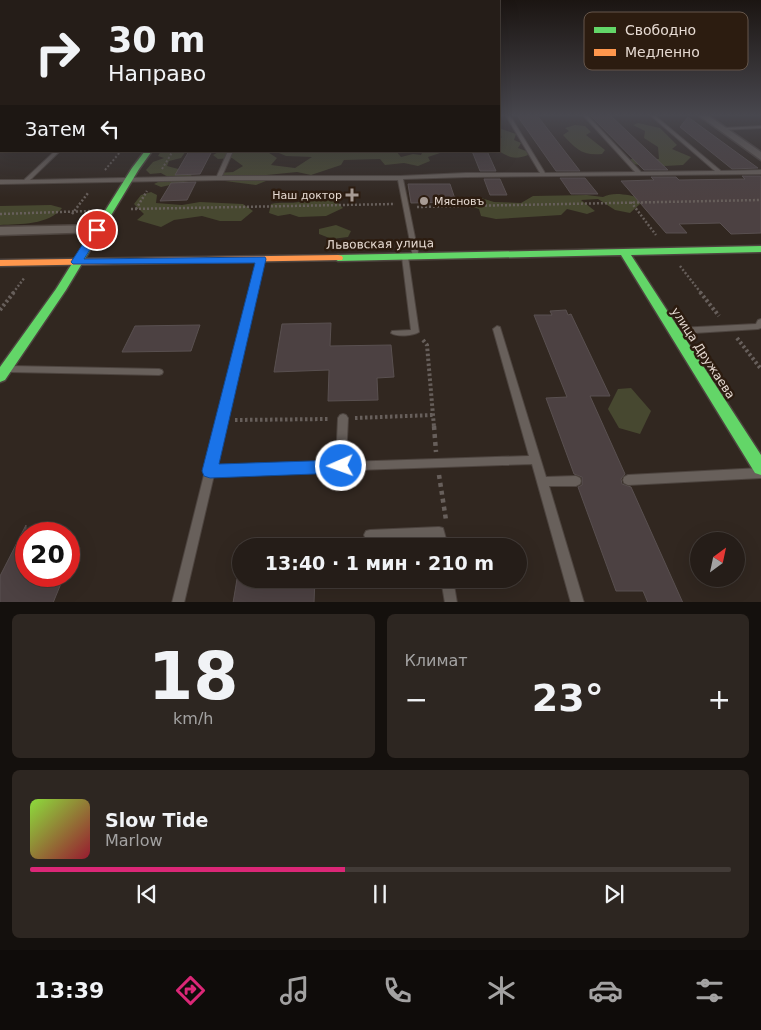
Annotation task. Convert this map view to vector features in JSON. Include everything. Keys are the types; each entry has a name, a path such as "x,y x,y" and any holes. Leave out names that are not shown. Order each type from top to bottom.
{"main road":[{"path":"3,373 61,290 129,179 148,152"},
{"name":"Львовская улица","path":"0,263 410,257 761,249"},
{"name":"улица Дружаева","path":"624,251 761,468"}],"street":[{"path":"740,142 761,157"},
{"path":"0,231 97,230"}],"lane":[{"path":"524,142 543,174"},
{"path":"610,142 639,173"},
{"path":"684,142 719,172"},
{"path":"25,182 57,152"},
{"path":"219,178 231,152"},
{"path":"0,182 761,172"},
{"path":"395,333 415,332 406,205 400,178"},
{"path":"178,602 261,259"},
{"path":"673,331 758,326 761,322"},
{"path":"497,329 578,602"},
{"path":"3,373 159,372"},
{"path":"341,466 343,418"},
{"path":"748,447 761,448"},
{"path":"210,471 536,460"},
{"path":"628,480 761,473"},
{"path":"543,482 576,481"},
{"path":"370,535 439,532 440,538"},
{"path":"448,588 450,602"}],"path":[{"path":"61,230 96,181 120,152"},
{"path":"0,214 110,210 761,200"},
{"path":"631,202 761,369"},
{"path":"0,310 37,263"},
{"path":"415,332 427,345 437,463 447,517 439,532"}],"green space":[{"path":"500,142 521,143 518,148 526,151 528,155 513,158 500,152"},
{"path":"570,142 595,142 605,150 602,154 589,154 584,153"},
{"path":"650,142 674,142 677,145 672,149 691,157 683,165 646,167 631,163 631,159 659,159 658,147"},
{"path":"160,152 185,152 181,158 169,161 167,166 190,172 193,180 161,187 154,184 168,177 161,173 150,174 146,170 153,162 164,158 158,156"},
{"path":"218,152 268,152 277,158 271,165 295,168 312,157 286,156 279,153 397,152 401,157 413,154 421,155 422,152 443,152 428,157 430,161 418,166 404,163 385,165 380,159 344,160 341,165 311,175 297,172 267,175 266,181 256,185 217,180 217,173 233,172 243,166 232,158 218,159 213,155"},
{"path":"151,192 157,195 156,203 182,205 200,202 243,204 253,211 241,221 220,221 202,216 174,220 161,227 137,220 144,214 134,204 141,195"},
{"path":"612,194 627,195 641,198 641,203 630,213 615,210 598,199 581,200 595,211 587,214 567,209 561,215 496,219 481,216 479,209 460,203 463,198 481,198 494,202 521,203 533,196 587,195 603,197"},
{"path":"306,200 335,200 343,208 326,216 299,217 290,214 278,216 269,213 271,204"},
{"path":"51,205 62,208 50,218 25,224 0,225 0,206"},
{"path":"336,225 351,231 348,237 332,239 319,234 319,229"},
{"path":"631,388 651,411 640,434 619,428 608,409 618,389"}],"building":[{"path":"536,142 558,142 580,171 556,171"},
{"path":"617,142 639,142 668,170 644,170"},
{"path":"699,142 722,142 758,168 732,169"},
{"path":"188,152 211,152 200,174 175,175"},
{"path":"472,152 487,152 496,171 480,171"},
{"path":"742,176 761,176 761,233 731,234 720,223 679,224 687,233 666,233 621,181 654,180 651,177 676,177 679,180 745,179"},
{"path":"560,178 585,178 598,194 571,194"},
{"path":"484,179 500,179 507,195 490,195"},
{"path":"196,182 187,200 160,201 171,183"},
{"path":"408,184 450,184 456,202 411,203"},
{"path":"566,310 568,315 571,314 610,396 590,396 625,474 621,479 622,484 631,487 683,602 648,602 643,591 616,591 578,487 582,485 582,477 574,474 546,398 567,397 534,315 552,315 550,311"},
{"path":"331,323 330,346 391,345 394,377 377,378 378,400 328,401 329,370 274,372 282,324"},
{"path":"200,325 191,351 122,352 135,326"},
{"path":"15,547 15,587 60,587 53,602 0,602 0,576"},
{"path":"236,588 315,588 314,602 233,602"}],"traffic: fast":[{"path":"0,377 61,290 136,168 148,152"},
{"path":"338,258 761,249"},
{"path":"624,251 761,468"}],"traffic: slow":[{"path":"0,263 338,258"}],"place":[{"name":"Наш доктор","path":"352,195"},
{"name":"Мясновъ","path":"424,201"}],"route":[{"path":"97,230 77,262 261,259 210,471 341,466"}]}
